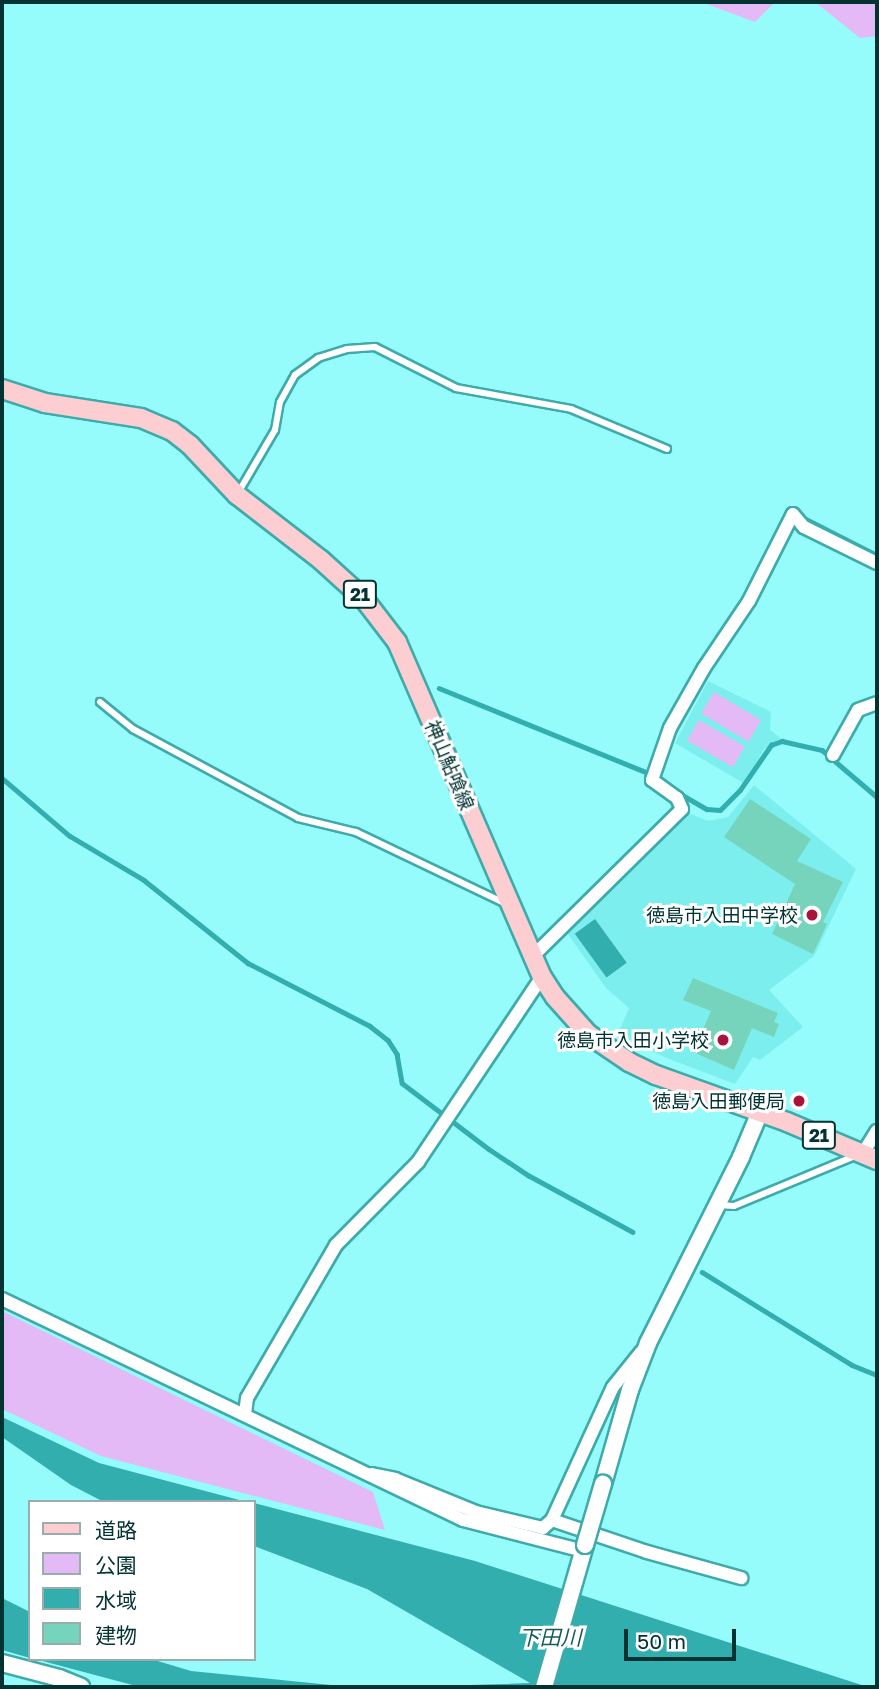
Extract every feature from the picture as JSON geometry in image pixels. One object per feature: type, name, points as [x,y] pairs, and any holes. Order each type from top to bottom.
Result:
[{"type":"main road","name":"神山鮎喰線","points":[[2,389],[45,403],[141,418],[157,423],[190,445],[237,495],[345,580],[365,599],[397,642],[542,977],[570,1016],[618,1056],[656,1075],[760,1112],[870,1156]]},
{"type":"street","points":[[533,956],[682,809],[677,798],[653,776],[670,728],[704,668],[749,601],[793,514],[804,527],[877,563]]},
{"type":"street","points":[[833,755],[858,710],[877,703]]},
{"type":"street","points":[[245,1414],[247,1398],[336,1245],[418,1162],[542,977]]},
{"type":"street","points":[[544,1687],[630,1390],[648,1344],[760,1112]]},
{"type":"street","points":[[870,1156],[877,1131]]},
{"type":"street","points":[[2,1299],[463,1520],[584,1550]]},
{"type":"street","points":[[365,1475],[376,1473],[476,1512],[543,1528],[552,1520],[613,1387],[648,1344]]},
{"type":"street","points":[[552,1520],[647,1552],[741,1578]]},
{"type":"street","points":[[2,1663],[59,1678],[81,1687]]},
{"type":"lane","points":[[237,495],[275,430],[280,402],[295,375],[318,358],[347,349],[374,347],[456,388],[571,409],[667,449]]},
{"type":"lane","points":[[100,702],[133,729],[298,818],[356,832],[511,906]]},
{"type":"lane","points":[[717,1205],[734,1206],[870,1156]]},
{"type":"shaded area","points":[[708,681],[771,712],[770,730],[781,738],[764,749],[745,784],[675,743]]},
{"type":"shaded area","points":[[754,785],[856,869],[814,956],[769,990],[803,1027],[760,1060],[753,1057],[735,1084],[664,1057],[618,1034],[629,1008],[606,988],[565,930],[674,822],[691,814],[708,821],[728,817]]},
{"type":"green space","points":[[701,2],[775,2],[755,22]]},
{"type":"green space","points":[[815,2],[877,2],[877,36],[860,38]]},
{"type":"green space","points":[[714,692],[761,720],[748,742],[701,713]]},
{"type":"green space","points":[[699,720],[745,746],[733,767],[687,741]]},
{"type":"green space","points":[[2,1311],[373,1492],[385,1530],[101,1456],[2,1409]]},
{"type":"water","points":[[595,919],[627,963],[607,977],[575,934]]},
{"type":"water","points":[[2,1417],[99,1463],[239,1500],[100,1500],[71,1485],[2,1437]]},
{"type":"water","name":"下田川","points":[[256,1504],[475,1561],[868,1687],[407,1687],[530,1683],[367,1589],[256,1547]]},
{"type":"water","points":[[2,1598],[28,1611],[28,1657],[2,1650]]},
{"type":"water","points":[[42,1661],[158,1661],[191,1671],[351,1687],[140,1687]]},
{"type":"building","points":[[750,799],[811,839],[797,861],[843,882],[823,922],[827,924],[813,954],[772,934],[795,884],[724,837]]},
{"type":"building","points":[[693,978],[778,1013],[774,1022],[779,1024],[774,1037],[752,1028],[734,1070],[693,1052],[711,1011],[683,1000]]},
{"type":"waterway","points":[[806,519],[877,555]]},
{"type":"waterway","points":[[439,688],[651,774]]},
{"type":"waterway","points":[[679,793],[707,809],[720,810],[740,790],[771,745],[782,741],[822,750],[877,797]]},
{"type":"waterway","points":[[2,778],[70,836],[144,880],[248,963],[370,1026],[388,1040],[397,1054],[402,1083],[489,1149],[528,1175],[633,1232]]},
{"type":"waterway","points":[[702,1272],[852,1365],[877,1375]]},
{"type":"place","name":"徳島市入田中学校","points":[[812,915]]},
{"type":"place","name":"徳島市入田小学校","points":[[723,1040]]},
{"type":"place","name":"徳島入田郵便局","points":[[799,1101]]}]
